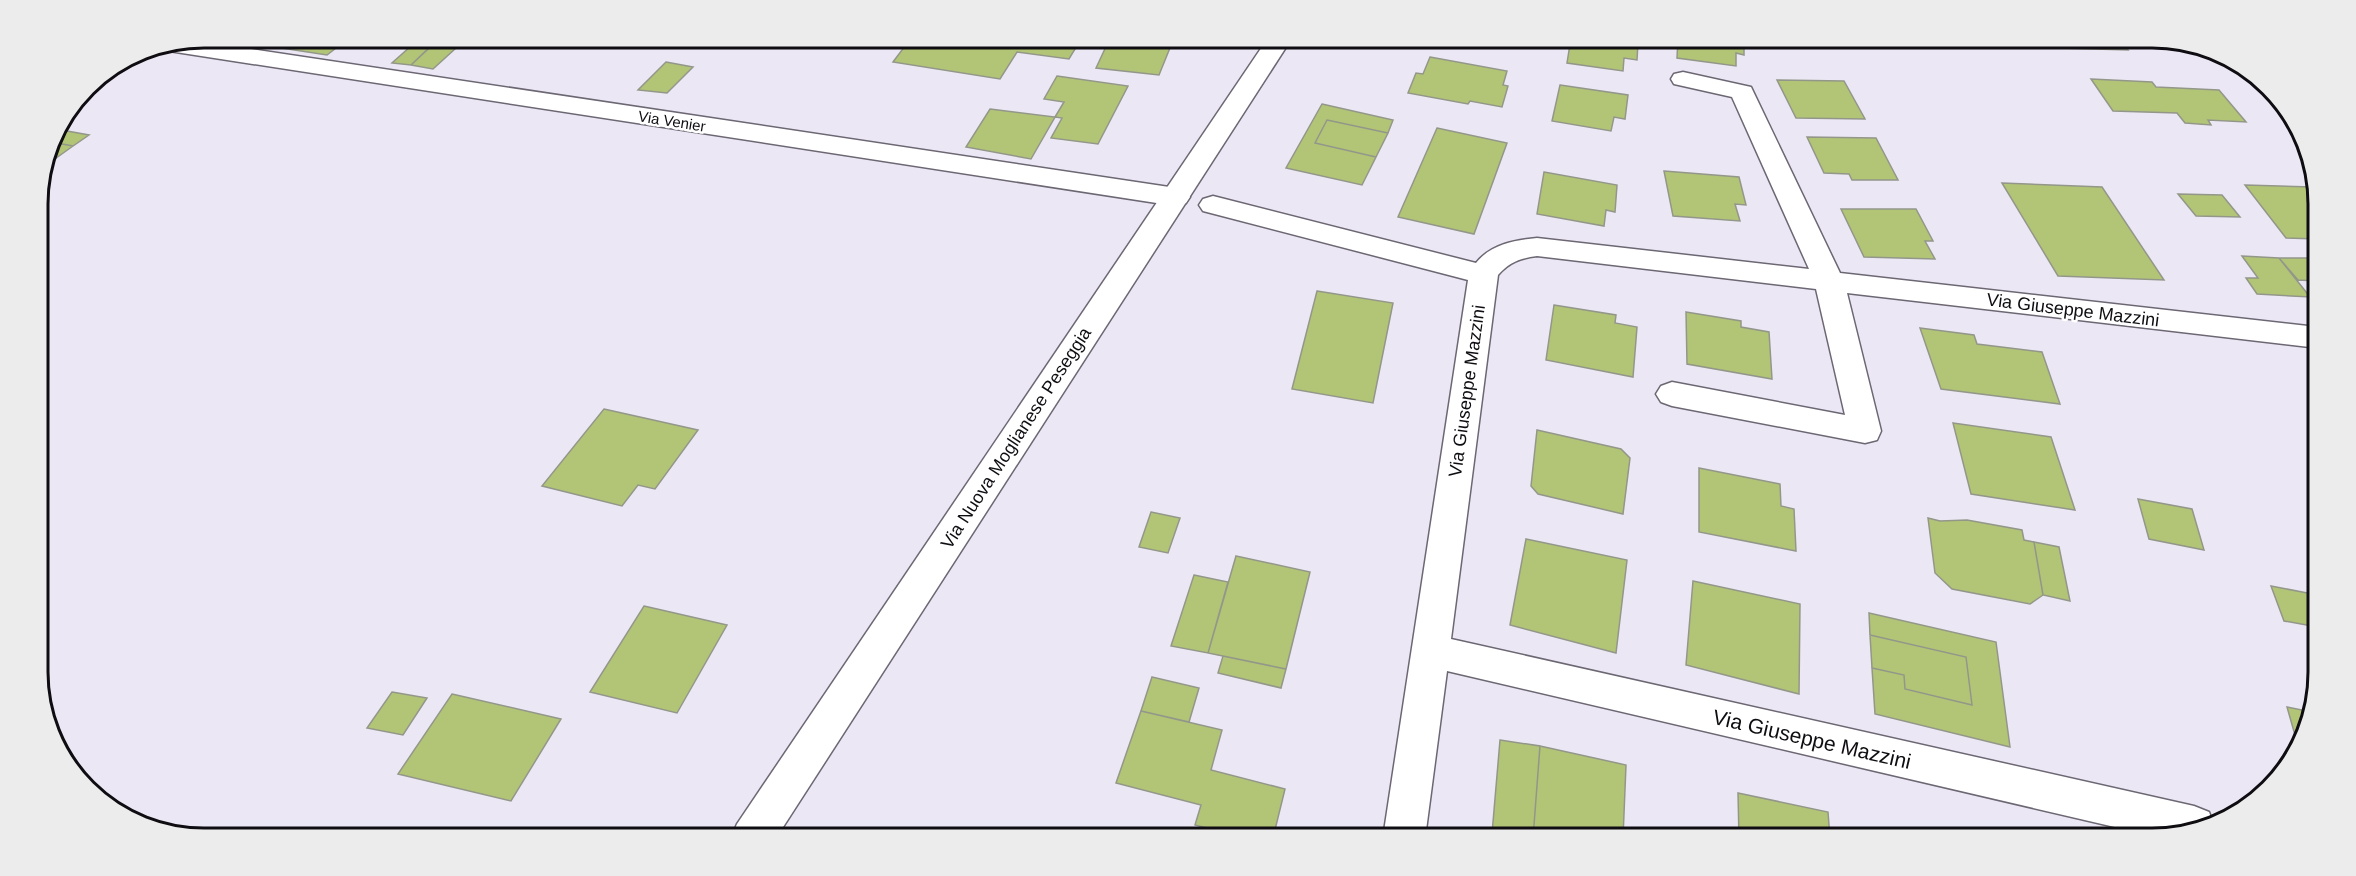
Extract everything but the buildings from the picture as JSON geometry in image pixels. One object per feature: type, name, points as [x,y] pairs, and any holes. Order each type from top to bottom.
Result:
[{"type":"street","name":"Via Venier","points":[[195,48],[1176,197]]},
{"type":"street","name":"Via Nuova Moglianese Peseggia","points":[[759,828],[1273,48]]},
{"type":"street","points":[[1672,394],[1865,431],[1829,281],[1742,92],[1683,79]]},
{"type":"street","points":[[1213,206],[1483,274]]},
{"type":"street","name":"Via Giuseppe Mazzini","points":[[1405,828],[1483,274],[1487,266],[1504,253],[1520,248],[1537,247],[2308,337]]},
{"type":"street","name":"Via Giuseppe Mazzini","points":[[1431,651],[2186,824]]}]
